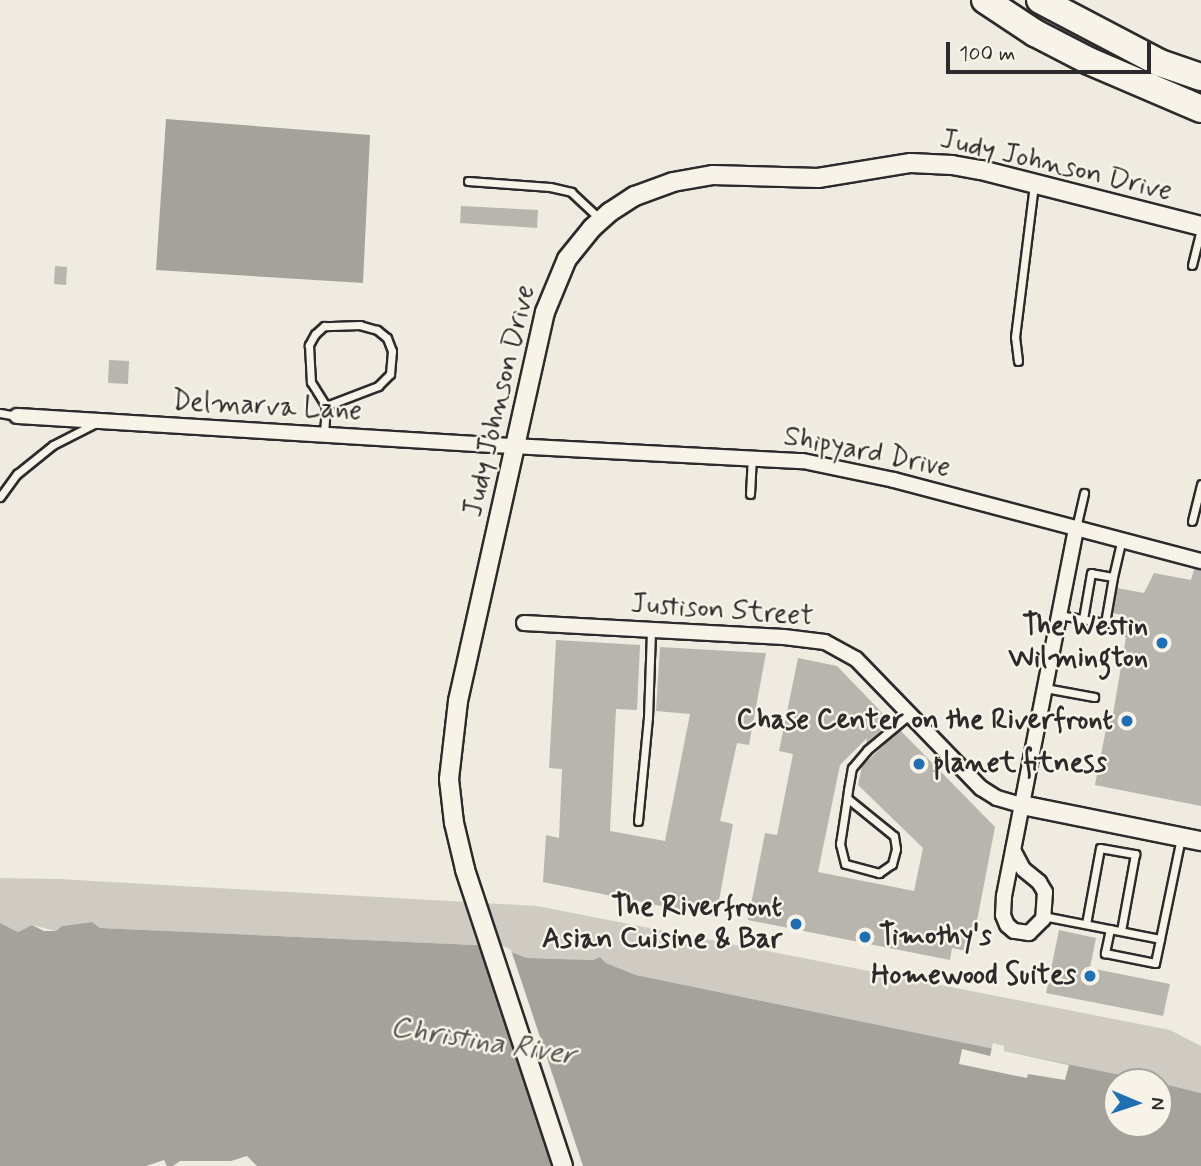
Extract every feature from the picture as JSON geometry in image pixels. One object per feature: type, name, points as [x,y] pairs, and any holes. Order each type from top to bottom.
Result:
[{"type":"highway","points":[[985,0],[1035,33],[1150,90],[1201,109]]},
{"type":"highway","points":[[1040,0],[1160,63],[1201,78]]},
{"type":"street","name":"Judy Johnson Drive","points":[[563,1166],[472,893],[454,823],[450,788],[450,748],[550,294],[567,259],[601,220],[635,196],[659,186],[713,175],[818,178],[898,164],[939,163],[1034,184],[1201,227]]},
{"type":"street","name":"Delmarva Lane","points":[[17,416],[515,446]]},
{"type":"street","name":"Shipyard Drive","points":[[515,446],[752,457],[839,467],[1201,561]]},
{"type":"street","points":[[1013,850],[1023,869],[1044,887],[1044,916],[1039,926],[1030,933],[1014,931],[1004,920],[1004,896],[1013,850],[1045,688],[1076,528]]},
{"type":"street","name":"Justison Street","points":[[524,623],[825,642],[850,653],[981,788],[997,798],[1022,805]]},
{"type":"street","points":[[1022,805],[1201,841]]},
{"type":"lane","points":[[468,181],[550,187],[571,192],[601,220]]},
{"type":"lane","points":[[1018,360],[1014,337],[1034,184]]},
{"type":"lane","points":[[1192,265],[1201,227]]},
{"type":"lane","points":[[324,434],[326,407],[311,382],[309,345],[315,334],[324,326],[360,325],[377,330],[387,338],[392,351],[390,374],[378,386],[326,407]]},
{"type":"lane","points":[[0,413],[17,416]]},
{"type":"lane","points":[[0,497],[17,474],[53,445],[100,421]]},
{"type":"lane","points":[[750,494],[752,457]]},
{"type":"lane","points":[[1192,521],[1201,484]]},
{"type":"lane","points":[[1076,528],[1084,494]]},
{"type":"lane","points":[[1059,615],[1105,623],[1121,541]]},
{"type":"lane","points":[[1083,619],[1091,573],[1113,577]]},
{"type":"lane","points":[[638,821],[648,717],[651,631]]},
{"type":"lane","points":[[1045,688],[1094,697]]},
{"type":"lane","points":[[847,798],[894,836],[896,849],[892,864],[879,873],[845,864],[841,844],[847,798],[852,768],[867,750],[910,714]]},
{"type":"lane","points":[[1110,929],[1105,953],[1155,963],[1181,837]]},
{"type":"lane","points":[[1086,924],[1100,848],[1135,854],[1121,931]]},
{"type":"lane","points":[[1044,916],[1160,939]]},
{"type":"shaded area","points":[[0,878],[537,906],[1170,1030],[1201,1046],[1201,1093],[1173,1087],[1173,1068],[1103,1068],[1103,1073],[636,975],[606,963],[600,957],[593,960],[527,958],[496,946],[100,928],[91,922],[62,926],[56,931],[32,925],[18,932],[0,923]]},
{"type":"water","points":[[166,119],[370,135],[363,283],[156,270]]},
{"type":"water","name":"Christina River","points":[[92,922],[100,928],[496,946],[527,958],[593,960],[600,957],[606,963],[636,975],[1103,1071],[1103,1138],[1173,1138],[1173,1086],[1201,1093],[1201,1166],[257,1166],[247,1156],[231,1161],[180,1161],[173,1166],[167,1166],[164,1160],[146,1166],[0,1166],[0,923],[18,932],[32,925],[44,931],[56,931],[62,926]]},
{"type":"pier","points":[[479,942],[497,943],[511,950],[583,1166],[553,1166]]},
{"type":"pier","points":[[993,1043],[1004,1046],[1004,1051],[1069,1065],[1065,1080],[1028,1074],[1027,1078],[959,1064],[962,1049],[990,1056]]},
{"type":"building","points":[[461,206],[538,210],[537,228],[460,223]]},
{"type":"building","points":[[55,266],[67,267],[66,285],[54,284]]},
{"type":"building","points":[[109,360],[129,361],[128,384],[108,383]]},
{"type":"building","points":[[1194,569],[1201,570],[1201,806],[1095,785],[1109,714],[1113,714],[1126,637],[1123,637],[1127,616],[1113,613],[1117,588],[1144,593],[1154,573],[1191,580]]},
{"type":"building","points":[[556,640],[640,645],[637,710],[616,709],[610,831],[665,841],[690,714],[656,711],[660,647],[766,653],[749,745],[737,743],[720,821],[733,824],[716,917],[543,882],[546,835],[559,838],[562,769],[549,768]]},
{"type":"building","points":[[798,658],[837,666],[891,722],[866,743],[867,738],[840,765],[818,872],[914,891],[923,848],[858,785],[862,766],[900,730],[995,827],[971,952],[952,948],[950,960],[748,920],[765,833],[777,835],[793,754],[779,751]]},
{"type":"building","name":"Homewood Suites","points":[[1059,930],[1096,938],[1090,968],[1170,984],[1163,1016],[1046,993]]},
{"type":"place","name":"The Westin Wilmington","points":[[1162,643]]},
{"type":"place","name":"Chase Center on the Riverfront","points":[[1127,721]]},
{"type":"place","name":"planet fitness","points":[[919,764]]},
{"type":"place","name":"The Riverfront Asian Cuisine & Bar","points":[[796,924]]},
{"type":"place","name":"Timothy's","points":[[865,937]]},
{"type":"place","name":"Homewood Suites","points":[[1090,976]]}]
